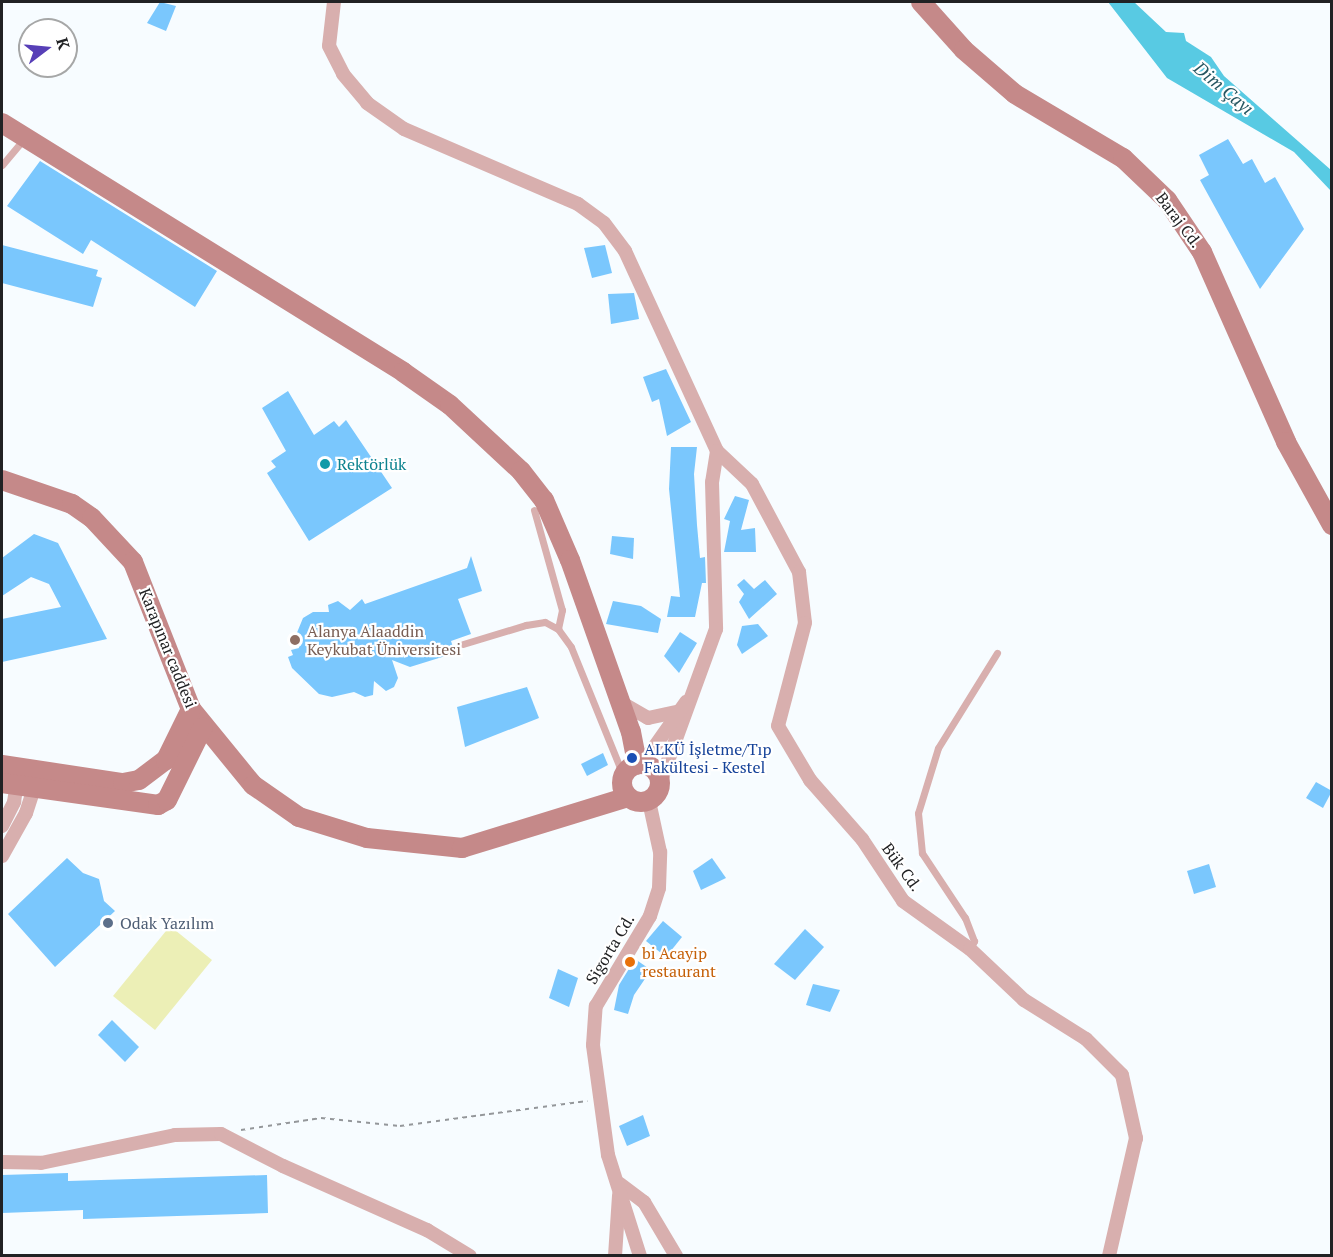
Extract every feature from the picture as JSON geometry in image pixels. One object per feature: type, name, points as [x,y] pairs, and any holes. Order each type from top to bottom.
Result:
[{"type":"street","points":[[2,123],[403,372],[450,405],[521,471],[544,500],[570,560],[621,702],[633,743],[630,775],[638,803],[649,801],[659,792],[661,780],[716,629],[712,482],[717,451],[625,251],[604,223],[578,204],[404,129],[367,102],[343,74],[329,46],[334,2]]},
{"type":"street","name":"Baraj Cd.","points":[[921,2],[964,50],[1015,94],[1123,158],[1167,200],[1202,252],[1286,442],[1332,525]]},
{"type":"street","name":"Bük Cd.","points":[[717,451],[752,484],[799,572],[805,623],[778,726],[810,780],[862,839],[903,901],[970,949],[1024,1000],[1086,1040],[1122,1075],[1136,1138],[1109,1256]]},
{"type":"street","name":"Karapınar caddesi","points":[[2,480],[72,504],[92,518],[133,562],[191,709],[203,727],[253,785],[299,817],[367,838],[462,848],[554,818],[630,775]]},
{"type":"street","points":[[630,775],[680,711],[697,685]]},
{"type":"street","points":[[621,702],[633,712],[648,718],[680,711]]},
{"type":"street","points":[[19,777],[123,783],[139,780],[166,760],[191,709]]},
{"type":"street","points":[[19,777],[158,805],[166,800],[203,727]]},
{"type":"street","points":[[630,775],[654,768],[661,780]]},
{"type":"street","points":[[2,826],[14,802],[19,777]]},
{"type":"street","points":[[2,856],[26,813],[19,777]]},
{"type":"street","name":"Sigorta Cd.","points":[[640,1256],[620,1184],[608,1155],[593,1045],[596,1006],[650,916],[659,888],[660,852],[649,801]]},
{"type":"street","points":[[2,1162],[42,1163],[174,1135],[221,1134],[427,1230],[470,1256]]},
{"type":"street","points":[[615,1256],[620,1184]]},
{"type":"street","points":[[620,1184],[644,1202],[676,1256]]},
{"type":"lane","points":[[2,165],[25,137]]},
{"type":"lane","points":[[534,510],[562,610],[558,629]]},
{"type":"lane","points":[[463,644],[526,625],[545,622],[558,629],[571,647],[630,775]]},
{"type":"lane","points":[[970,949],[974,940],[965,918],[922,853],[918,813],[938,748],[997,653]]},
{"type":"path","points":[[221,1134],[321,1118],[400,1126],[599,1100]]},
{"type":"green space","points":[[170,926],[212,960],[155,1030],[113,996]]},
{"type":"water","name":"Dim Çayı","points":[[1108,2],[1134,2],[1166,32],[1184,33],[1186,41],[1211,57],[1224,76],[1331,170],[1331,191],[1294,152],[1167,78]]},
{"type":"building","points":[[160,2],[176,6],[166,31],[147,23]]},
{"type":"building","points":[[1228,139],[1243,164],[1252,159],[1265,183],[1275,177],[1304,229],[1260,289],[1200,180],[1209,175],[1199,155]]},
{"type":"building","points":[[40,161],[217,271],[195,307],[91,240],[83,254],[7,206]]},
{"type":"building","points":[[2,245],[98,270],[96,276],[102,278],[93,307],[2,283]]},
{"type":"building","points":[[605,245],[612,273],[592,278],[584,248]]},
{"type":"building","points":[[634,293],[639,319],[611,324],[608,294]]},
{"type":"building","points":[[666,369],[691,422],[667,436],[659,399],[652,402],[643,377]]},
{"type":"building","name":"Rektörlük","points":[[288,391],[314,435],[334,421],[339,427],[346,420],[392,488],[309,541],[267,473],[276,467],[271,461],[286,451],[262,408]]},
{"type":"building","points":[[671,447],[697,447],[694,474],[697,525],[700,558],[705,557],[706,583],[702,583],[695,617],[667,617],[671,596],[680,597],[669,489]]},
{"type":"building","points":[[735,496],[749,500],[741,530],[755,528],[756,552],[724,552],[730,521],[724,519]]},
{"type":"building","points":[[34,534],[58,543],[107,639],[2,662],[2,619],[61,607],[49,584],[31,577],[2,596],[2,558]]},
{"type":"building","points":[[612,536],[634,538],[633,559],[610,554]]},
{"type":"building","points":[[471,556],[482,591],[458,599],[471,634],[451,641],[455,653],[410,667],[392,660],[398,678],[394,687],[386,691],[374,681],[373,695],[365,697],[354,692],[332,697],[319,694],[292,668],[288,657],[293,655],[291,650],[299,648],[296,635],[303,618],[313,612],[329,612],[328,605],[338,601],[350,610],[362,599],[365,604],[467,568]]},
{"type":"building","points":[[744,579],[754,589],[765,580],[777,594],[749,619],[739,602],[744,594],[737,585]]},
{"type":"building","points":[[613,601],[641,606],[661,619],[658,633],[606,624]]},
{"type":"building","points":[[758,624],[768,636],[742,654],[737,645],[742,626]]},
{"type":"building","points":[[680,632],[697,643],[679,673],[664,656]]},
{"type":"building","points":[[527,687],[539,718],[465,747],[457,707]]},
{"type":"building","points":[[603,753],[608,765],[587,776],[581,764]]},
{"type":"building","points":[[1316,782],[1332,791],[1323,808],[1306,798]]},
{"type":"building","points":[[67,858],[83,873],[99,879],[104,901],[115,911],[55,967],[8,914]]},
{"type":"building","points":[[712,858],[726,878],[701,890],[693,871]]},
{"type":"building","points":[[1209,864],[1216,887],[1194,894],[1187,871]]},
{"type":"building","points":[[663,921],[682,937],[666,957],[646,941]]},
{"type":"building","points":[[805,929],[824,947],[795,980],[774,964]]},
{"type":"building","points":[[635,959],[651,970],[634,995],[628,1014],[614,1010],[619,985]]},
{"type":"building","points":[[558,969],[578,978],[569,1007],[549,998]]},
{"type":"building","points":[[813,984],[840,990],[830,1012],[806,1005]]},
{"type":"building","points":[[112,1020],[139,1047],[125,1062],[98,1035]]},
{"type":"building","points":[[643,1115],[650,1136],[627,1146],[619,1126]]},
{"type":"building","points":[[68,1173],[68,1181],[267,1175],[268,1213],[83,1219],[83,1210],[2,1213],[2,1175]]},
{"type":"place","name":"Rektörlük","points":[[325,464]]},
{"type":"place","name":"Alanya Alaaddin Keykubat Üniversitesi","points":[[295,640]]},
{"type":"place","name":"ALKÜ İşletme/Tıp Fakültesi - Kestel","points":[[632,758]]},
{"type":"place","name":"Odak Yazılım","points":[[108,923]]},
{"type":"place","name":"bi Acayip restaurant","points":[[630,962]]}]
